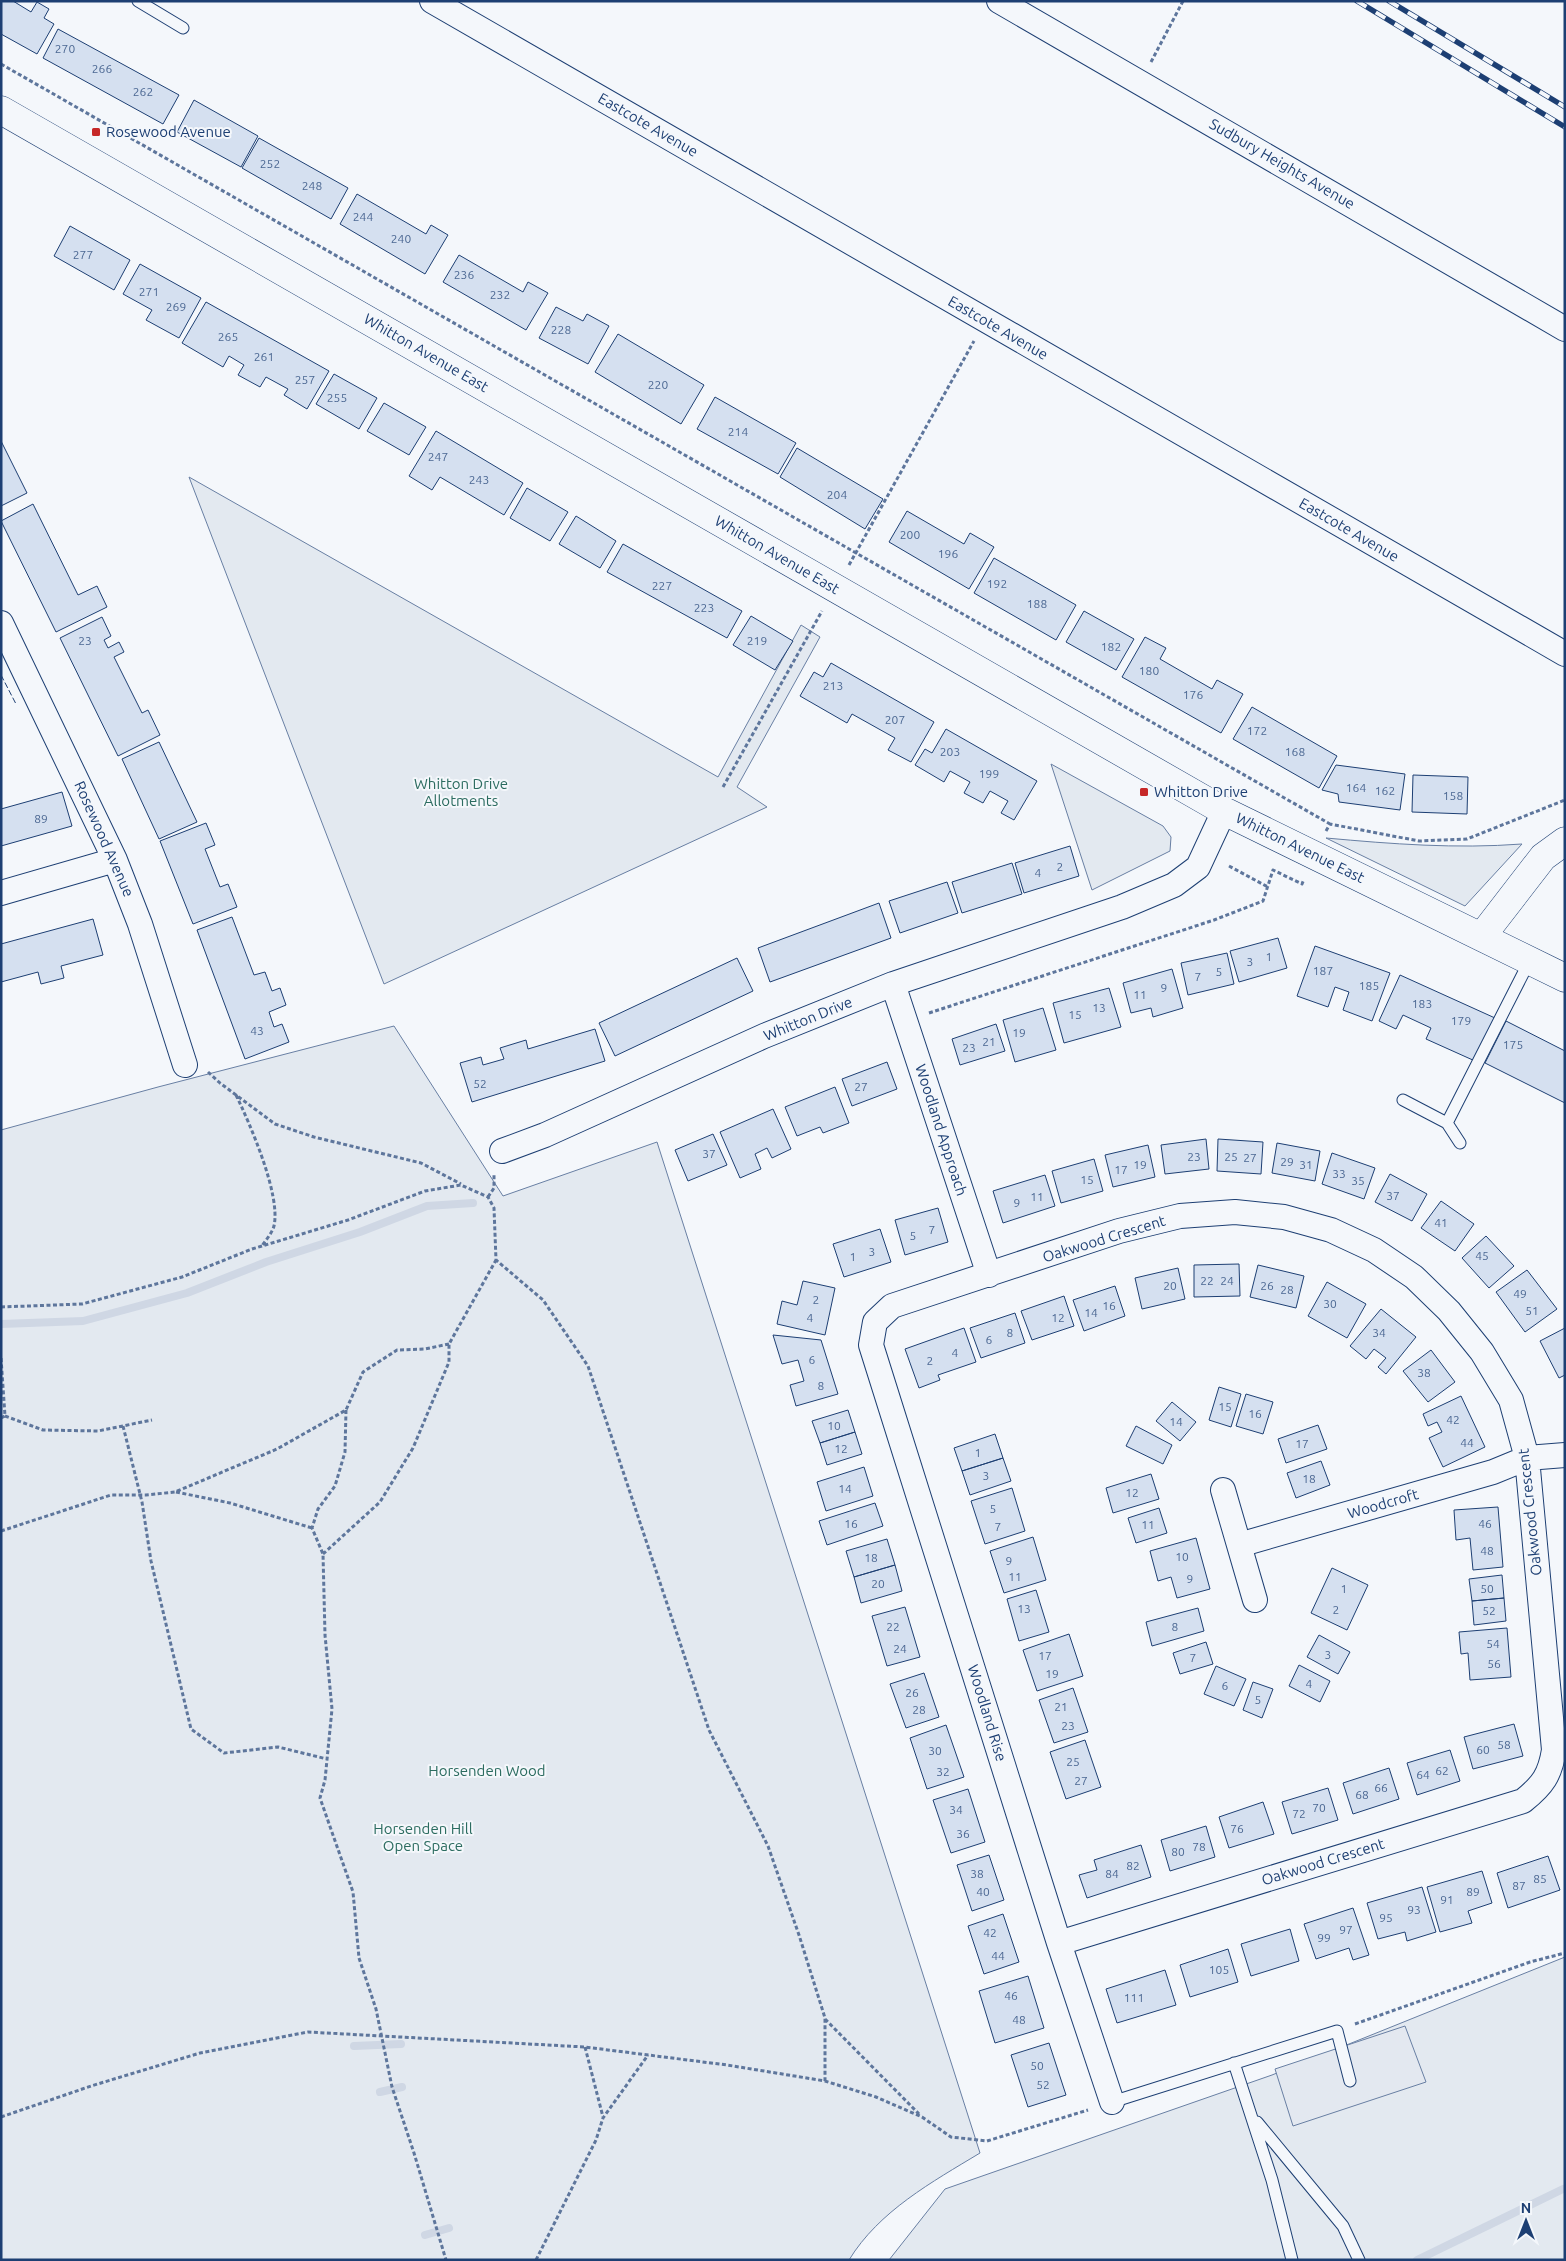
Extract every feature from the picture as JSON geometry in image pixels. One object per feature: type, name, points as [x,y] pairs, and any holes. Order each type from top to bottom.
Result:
[{"type":"main road","name":"Whitton Avenue East","points":[[1,110],[1224,811],[1565,978]]},
{"type":"main road","points":[[1482,936],[1544,856],[1565,841]]},
{"type":"street","name":"Eastcote Avenue","points":[[432,1],[1565,654]]},
{"type":"street","name":"Sudbury Heights Avenue","points":[[999,1],[1565,329]]},
{"type":"street","name":"Rosewood Avenue","points":[[1,623],[116,860],[140,924],[184,1065]]},
{"type":"street","name":"Whitton Drive","points":[[502,1151],[544,1135],[764,1036],[893,984],[1122,907],[1174,885],[1198,867],[1224,811]]},
{"type":"street","points":[[1,893],[116,860]]},
{"type":"street","name":"Woodland Approach","points":[[893,984],[989,1275]]},
{"type":"street","name":"Oakwood Crescent","points":[[875,1322],[892,1306],[1120,1231],[1180,1216],[1235,1212],[1284,1217],[1331,1230],[1374,1250],[1414,1277],[1449,1311],[1482,1352],[1511,1400],[1527,1458],[1554,1750],[1551,1765],[1541,1786],[1523,1801],[1059,1943]]},
{"type":"street","name":"Woodland Rise","points":[[875,1322],[871,1345],[1059,1943],[1112,2102]]},
{"type":"street","name":"Woodcroft","points":[[1239,1545],[1493,1472],[1527,1458],[1565,1455]]},
{"type":"street","points":[[1223,1490],[1255,1600]]},
{"type":"lane","points":[[138,1],[183,28]]},
{"type":"lane","points":[[1447,1123],[1530,960]]},
{"type":"lane","points":[[1404,1100],[1447,1123],[1460,1143]]},
{"type":"lane","points":[[1112,2102],[1336,2031],[1350,2081]]},
{"type":"lane","points":[[1234,2063],[1272,2180],[1292,2260]]},
{"type":"lane","points":[[1252,2117],[1343,2226],[1359,2260]]},
{"type":"path","points":[[1140,82],[1183,1]]},
{"type":"path","points":[[1,64],[1330,824],[1419,841],[1468,839],[1565,800]]},
{"type":"path","points":[[722,787],[986,321]]},
{"type":"path","points":[[1324,836],[1330,824]]},
{"type":"path","points":[[1229,866],[1268,887]]},
{"type":"path","points":[[905,1020],[1214,920],[1264,901],[1273,870],[1302,884],[1305,877]]},
{"type":"path","points":[[184,1065],[198,1062],[235,1095],[275,1124],[314,1137],[421,1163],[488,1197],[494,1208],[496,1260],[449,1344],[449,1362],[413,1448],[380,1502],[323,1554]]},
{"type":"path","points":[[235,1095],[252,1127],[268,1179],[275,1211],[274,1228],[261,1246]]},
{"type":"path","points":[[488,1197],[494,1188],[494,1175]]},
{"type":"path","points":[[1,1307],[82,1304],[182,1277],[261,1246],[348,1220],[425,1191],[461,1184]]},
{"type":"path","points":[[496,1260],[544,1300],[588,1366],[709,1730],[768,1846],[825,2018],[825,2080]]},
{"type":"path","points":[[446,2260],[438,2229],[393,2092],[382,2036],[359,1958],[353,1892],[320,1798],[327,1759],[332,1709],[325,1635],[323,1554],[312,1528],[318,1509],[335,1486],[345,1452],[346,1410],[363,1372],[397,1350],[425,1349],[449,1344]]},
{"type":"path","points":[[1,1358],[3,1417],[43,1430],[98,1431],[152,1420]]},
{"type":"path","points":[[175,1492],[277,1449],[346,1410]]},
{"type":"path","points":[[123,1426],[141,1495],[150,1561],[192,1729],[224,1753],[278,1746],[327,1759]]},
{"type":"path","points":[[1,1531],[111,1494],[141,1495],[175,1492],[230,1503],[312,1528]]},
{"type":"path","points":[[1336,2031],[1530,1962],[1565,1954]]},
{"type":"path","points":[[825,2018],[922,2117],[951,2137],[987,2141],[1112,2102]]},
{"type":"path","points":[[1,2117],[91,2086],[200,2053],[308,2032],[586,2047],[648,2055],[825,2080],[876,2097],[922,2117]]},
{"type":"path","points":[[586,2047],[603,2118]]},
{"type":"path","points":[[536,2260],[596,2140],[603,2118],[648,2055]]},
{"type":"green space","name":"Whitton Drive Allotments","points":[[189,477],[718,777],[801,625],[820,637],[737,787],[767,807],[384,984]]},
{"type":"green space","points":[[1051,764],[1163,826],[1171,837],[1170,851],[1092,890]]},
{"type":"green space","points":[[1326,838],[1448,846],[1522,844],[1465,906]]},
{"type":"green space","name":"Horsenden Wood","points":[[394,1026],[503,1196],[657,1142],[980,2153],[925,2187],[891,2212],[861,2243],[849,2260],[1,2260],[1,1130]]},
{"type":"green space","points":[[1565,1957],[1565,2260],[889,2260],[945,2189],[1272,2075]]},
{"type":"shaded area","points":[[1405,2026],[1426,2082],[1293,2126],[1275,2069]]},
{"type":"building","points":[[1,1],[13,1],[31,12],[37,2],[49,9],[44,18],[54,24],[37,54],[1,34]]},
{"type":"building","points":[[58,29],[179,95],[163,124],[43,58]]},
{"type":"building","points":[[194,100],[258,136],[241,167],[177,132]]},
{"type":"building","points":[[259,138],[348,188],[331,219],[242,168]]},
{"type":"building","points":[[357,194],[426,234],[431,225],[448,235],[425,274],[340,224]]},
{"type":"building","points":[[70,226],[130,260],[114,290],[54,256]]},
{"type":"building","points":[[459,255],[523,292],[528,282],[548,293],[526,330],[443,282]]},
{"type":"building","points":[[140,264],[201,298],[179,338],[146,320],[152,310],[123,294]]},
{"type":"building","points":[[206,302],[329,371],[307,409],[284,395],[288,389],[266,377],[260,387],[238,375],[244,365],[229,356],[223,367],[182,343]]},
{"type":"building","points":[[556,307],[583,321],[587,314],[609,326],[588,364],[539,338]]},
{"type":"building","points":[[618,334],[704,385],[681,424],[595,372]]},
{"type":"building","points":[[334,374],[377,398],[359,429],[316,404]]},
{"type":"building","points":[[715,397],[796,443],[778,474],[697,429]]},
{"type":"building","points":[[384,403],[426,427],[409,455],[367,431]]},
{"type":"building","points":[[436,431],[523,483],[504,515],[440,477],[432,490],[409,476]]},
{"type":"building","points":[[1,441],[27,493],[1,506]]},
{"type":"building","points":[[797,448],[883,499],[865,529],[780,477]]},
{"type":"building","points":[[527,488],[568,512],[550,541],[510,518]]},
{"type":"building","points":[[33,504],[78,595],[97,586],[107,607],[56,632],[1,521]]},
{"type":"building","points":[[907,511],[964,544],[970,533],[994,547],[969,589],[889,542]]},
{"type":"building","points":[[576,516],[616,541],[600,568],[559,544]]},
{"type":"building","points":[[623,544],[742,611],[727,638],[607,572]]},
{"type":"building","points":[[994,558],[1076,605],[1056,640],[974,593]]},
{"type":"building","points":[[1084,611],[1134,639],[1116,670],[1066,642]]},
{"type":"building","points":[[751,616],[793,641],[775,670],[733,645]]},
{"type":"building","points":[[102,617],[111,636],[104,640],[108,648],[119,642],[124,652],[114,657],[142,713],[148,710],[160,735],[118,756],[60,638]]},
{"type":"building","points":[[1145,637],[1166,648],[1160,659],[1212,689],[1217,680],[1243,694],[1221,733],[1122,677]]},
{"type":"building","points":[[831,663],[934,722],[911,762],[888,750],[895,738],[852,714],[847,723],[800,696],[814,672],[823,677]]},
{"type":"building","points":[[1252,707],[1337,756],[1319,788],[1233,739]]},
{"type":"building","points":[[946,729],[1037,781],[1014,820],[1001,813],[1008,801],[990,791],[983,803],[964,793],[970,782],[950,771],[944,782],[915,765],[925,749],[932,753]]},
{"type":"building","points":[[159,742],[197,822],[159,839],[122,759]]},
{"type":"building","points":[[1336,765],[1405,774],[1400,810],[1339,802],[1338,794],[1322,790]]},
{"type":"building","points":[[1413,775],[1468,777],[1467,814],[1412,812]]},
{"type":"building","points":[[62,792],[72,826],[1,846],[1,809]]},
{"type":"building","points":[[206,823],[215,845],[205,849],[220,887],[228,884],[237,907],[193,924],[160,841]]},
{"type":"building","points":[[1070,846],[1079,876],[1024,893],[1015,863]]},
{"type":"building","points":[[1012,863],[1022,894],[962,913],[952,882]]},
{"type":"building","points":[[947,882],[958,913],[900,933],[889,901]]},
{"type":"building","points":[[879,903],[891,938],[770,982],[758,948]]},
{"type":"building","points":[[232,917],[254,975],[265,972],[272,991],[280,988],[286,1005],[269,1012],[274,1027],[282,1024],[289,1042],[245,1059],[197,930]]},
{"type":"building","points":[[93,919],[103,955],[61,966],[64,978],[41,984],[38,972],[1,982],[1,944]]},
{"type":"building","points":[[1278,938],[1287,968],[1239,982],[1230,951]]},
{"type":"building","points":[[1315,946],[1390,973],[1372,1021],[1343,1010],[1349,992],[1335,987],[1328,1007],[1297,996]]},
{"type":"building","points":[[1227,953],[1234,984],[1188,995],[1181,963]]},
{"type":"building","points":[[737,958],[753,991],[615,1056],[599,1023]]},
{"type":"building","points":[[1172,969],[1183,1008],[1153,1017],[1151,1008],[1131,1013],[1123,983]]},
{"type":"building","points":[[1400,975],[1495,1018],[1475,1061],[1426,1039],[1431,1028],[1403,1015],[1396,1029],[1379,1021]]},
{"type":"building","points":[[1109,988],[1121,1027],[1064,1043],[1053,1003]]},
{"type":"building","points":[[1043,1008],[1056,1050],[1015,1062],[1003,1020]]},
{"type":"building","points":[[1506,1021],[1565,1051],[1565,1103],[1485,1063]]},
{"type":"building","points":[[996,1024],[1005,1051],[960,1065],[952,1039]]},
{"type":"building","points":[[595,1029],[605,1061],[472,1102],[460,1063],[481,1057],[483,1065],[504,1059],[500,1048],[526,1040],[528,1049]]},
{"type":"building","points":[[887,1062],[897,1089],[852,1106],[842,1079]]},
{"type":"building","points":[[835,1087],[849,1123],[823,1133],[820,1127],[797,1136],[785,1107]]},
{"type":"building","points":[[773,1109],[791,1149],[772,1158],[767,1148],[755,1154],[761,1169],[740,1178],[720,1132]]},
{"type":"building","points":[[713,1134],[727,1165],[688,1181],[675,1150]]},
{"type":"building","points":[[1206,1139],[1209,1169],[1165,1174],[1161,1145]]},
{"type":"building","points":[[1218,1139],[1263,1142],[1261,1174],[1217,1171]]},
{"type":"building","points":[[1277,1143],[1320,1151],[1315,1181],[1272,1173]]},
{"type":"building","points":[[1148,1145],[1155,1177],[1113,1187],[1105,1155]]},
{"type":"building","points":[[1332,1153],[1375,1168],[1364,1199],[1322,1184]]},
{"type":"building","points":[[1094,1159],[1103,1191],[1061,1203],[1052,1171]]},
{"type":"building","points":[[1390,1174],[1427,1194],[1412,1221],[1375,1202]]},
{"type":"building","points":[[1045,1175],[1055,1206],[1003,1223],[993,1191]]},
{"type":"building","points":[[1441,1201],[1474,1224],[1455,1251],[1421,1228]]},
{"type":"building","points":[[938,1208],[948,1242],[905,1255],[895,1220]]},
{"type":"building","points":[[880,1229],[891,1262],[844,1277],[833,1244]]},
{"type":"building","points":[[1486,1236],[1514,1266],[1489,1288],[1462,1258]]},
{"type":"building","points":[[1239,1264],[1240,1296],[1194,1297],[1194,1265]]},
{"type":"building","points":[[1258,1265],[1304,1276],[1296,1308],[1250,1297]]},
{"type":"building","points":[[1178,1268],[1185,1299],[1142,1309],[1135,1278]]},
{"type":"building","points":[[1527,1270],[1557,1309],[1525,1332],[1496,1292]]},
{"type":"building","points":[[803,1281],[835,1288],[825,1335],[777,1324],[782,1301],[797,1305]]},
{"type":"building","points":[[1327,1282],[1366,1304],[1347,1338],[1308,1316]]},
{"type":"building","points":[[1115,1286],[1125,1316],[1084,1331],[1073,1300]]},
{"type":"building","points":[[1064,1296],[1074,1326],[1032,1340],[1021,1311]]},
{"type":"building","points":[[1381,1309],[1416,1337],[1386,1374],[1378,1367],[1386,1358],[1374,1349],[1366,1359],[1350,1346]]},
{"type":"building","points":[[1015,1313],[1025,1343],[981,1358],[970,1328]]},
{"type":"building","points":[[964,1328],[976,1362],[938,1375],[940,1380],[919,1388],[905,1349]]},
{"type":"building","points":[[1565,1328],[1565,1375],[1559,1378],[1540,1341]]},
{"type":"building","points":[[773,1335],[821,1340],[838,1394],[796,1406],[790,1385],[804,1381],[798,1360],[782,1364]]},
{"type":"building","points":[[1431,1350],[1455,1382],[1428,1402],[1403,1371]]},
{"type":"building","points":[[1219,1387],[1241,1394],[1231,1427],[1209,1420]]},
{"type":"building","points":[[1246,1394],[1273,1402],[1263,1434],[1236,1426]]},
{"type":"building","points":[[1461,1396],[1485,1447],[1443,1467],[1429,1438],[1442,1432],[1437,1422],[1428,1426],[1423,1414]]},
{"type":"building","points":[[1172,1402],[1196,1422],[1180,1441],[1156,1421]]},
{"type":"building","points":[[848,1410],[855,1432],[820,1443],[812,1421]]},
{"type":"building","points":[[1318,1425],[1327,1449],[1286,1463],[1278,1439]]},
{"type":"building","points":[[1136,1426],[1172,1445],[1163,1464],[1126,1446]]},
{"type":"building","points":[[855,1432],[862,1454],[827,1465],[820,1443]]},
{"type":"building","points":[[995,1434],[1003,1458],[962,1471],[954,1448]]},
{"type":"building","points":[[1003,1458],[1011,1481],[970,1495],[962,1471]]},
{"type":"building","points":[[1321,1461],[1330,1485],[1296,1498],[1287,1473]]},
{"type":"building","points":[[864,1467],[873,1496],[826,1511],[817,1482]]},
{"type":"building","points":[[1151,1474],[1159,1499],[1113,1513],[1106,1488]]},
{"type":"building","points":[[1012,1488],[1025,1531],[985,1544],[971,1501]]},
{"type":"building","points":[[875,1503],[883,1526],[827,1545],[819,1521]]},
{"type":"building","points":[[1498,1507],[1503,1567],[1473,1570],[1470,1538],[1456,1540],[1454,1510]]},
{"type":"building","points":[[1159,1508],[1167,1533],[1136,1543],[1128,1518]]},
{"type":"building","points":[[1033,1537],[1046,1580],[1004,1593],[990,1551]]},
{"type":"building","points":[[1196,1538],[1210,1589],[1177,1598],[1171,1577],[1158,1581],[1150,1551]]},
{"type":"building","points":[[887,1539],[895,1565],[854,1577],[846,1551]]},
{"type":"building","points":[[895,1565],[902,1591],[861,1603],[854,1577]]},
{"type":"building","points":[[1332,1568],[1368,1585],[1347,1630],[1311,1613]]},
{"type":"building","points":[[1502,1575],[1504,1598],[1472,1601],[1469,1579]]},
{"type":"building","points":[[1036,1590],[1049,1632],[1019,1641],[1007,1599]]},
{"type":"building","points":[[1504,1598],[1506,1621],[1474,1625],[1472,1601]]},
{"type":"building","points":[[905,1607],[920,1657],[887,1666],[872,1616]]},
{"type":"building","points":[[1198,1608],[1204,1631],[1152,1646],[1146,1622]]},
{"type":"building","points":[[1507,1628],[1511,1677],[1470,1680],[1468,1653],[1461,1654],[1459,1632]]},
{"type":"building","points":[[1069,1634],[1083,1676],[1037,1691],[1023,1650]]},
{"type":"building","points":[[1319,1635],[1350,1652],[1338,1674],[1307,1657]]},
{"type":"building","points":[[1206,1642],[1213,1664],[1180,1674],[1173,1653]]},
{"type":"building","points":[[1299,1665],[1330,1681],[1320,1702],[1289,1686]]},
{"type":"building","points":[[1216,1666],[1246,1679],[1234,1706],[1204,1694]]},
{"type":"building","points":[[924,1673],[939,1717],[906,1728],[890,1684]]},
{"type":"building","points":[[1253,1682],[1273,1689],[1262,1718],[1243,1710]]},
{"type":"building","points":[[1073,1688],[1088,1732],[1054,1743],[1039,1700]]},
{"type":"building","points":[[1514,1724],[1523,1756],[1473,1769],[1464,1737]]},
{"type":"building","points":[[946,1725],[964,1777],[927,1789],[910,1738]]},
{"type":"building","points":[[1085,1740],[1101,1787],[1066,1799],[1050,1752]]},
{"type":"building","points":[[1450,1750],[1460,1781],[1417,1795],[1407,1763]]},
{"type":"building","points":[[1389,1768],[1399,1799],[1353,1814],[1343,1783]]},
{"type":"building","points":[[1328,1788],[1338,1820],[1292,1834],[1282,1802]]},
{"type":"building","points":[[968,1789],[985,1842],[951,1853],[933,1800]]},
{"type":"building","points":[[1263,1802],[1274,1834],[1229,1848],[1219,1817]]},
{"type":"building","points":[[1206,1826],[1215,1857],[1170,1871],[1161,1840]]},
{"type":"building","points":[[1141,1845],[1151,1877],[1087,1898],[1079,1875],[1097,1870],[1094,1860]]},
{"type":"building","points":[[989,1855],[1004,1900],[972,1911],[957,1865]]},
{"type":"building","points":[[1548,1856],[1560,1890],[1508,1908],[1497,1873]]},
{"type":"building","points":[[1482,1871],[1492,1903],[1468,1911],[1472,1923],[1440,1932],[1427,1887]]},
{"type":"building","points":[[1422,1887],[1436,1932],[1407,1941],[1405,1932],[1378,1939],[1367,1903]]},
{"type":"building","points":[[1353,1908],[1369,1955],[1353,1960],[1349,1948],[1316,1959],[1304,1924]]},
{"type":"building","points":[[1003,1914],[1019,1962],[984,1974],[968,1926]]},
{"type":"building","points":[[1290,1929],[1299,1961],[1251,1976],[1241,1944]]},
{"type":"building","points":[[1228,1949],[1238,1982],[1190,1997],[1180,1965]]},
{"type":"building","points":[[1165,1970],[1176,2005],[1117,2023],[1106,1989]]},
{"type":"building","points":[[1028,1976],[1044,2028],[995,2043],[979,1991]]},
{"type":"building","points":[[1049,2043],[1066,2095],[1028,2107],[1011,2055]]},
{"type":"waterway","points":[[1,1324],[83,1321],[187,1293],[266,1262],[360,1232],[427,1206],[473,1203]]},
{"type":"waterway","points":[[354,2046],[401,2044]]},
{"type":"waterway","points":[[380,2092],[402,2087]]},
{"type":"waterway","points":[[1417,2260],[1563,2189]]},
{"type":"waterway","points":[[425,2235],[449,2228]]},
{"type":"railway","points":[[1357,1],[1565,127]]},
{"type":"railway","points":[[1389,1],[1565,107]]},
{"type":"fence","points":[[1,675],[16,704]]},
{"type":"place","name":"Rosewood Avenue","points":[[96,132]]},
{"type":"place","name":"Whitton Drive","points":[[1144,792]]},
{"type":"park label","name":"Horsenden Hill Open Space","points":[[423,1838]]}]
